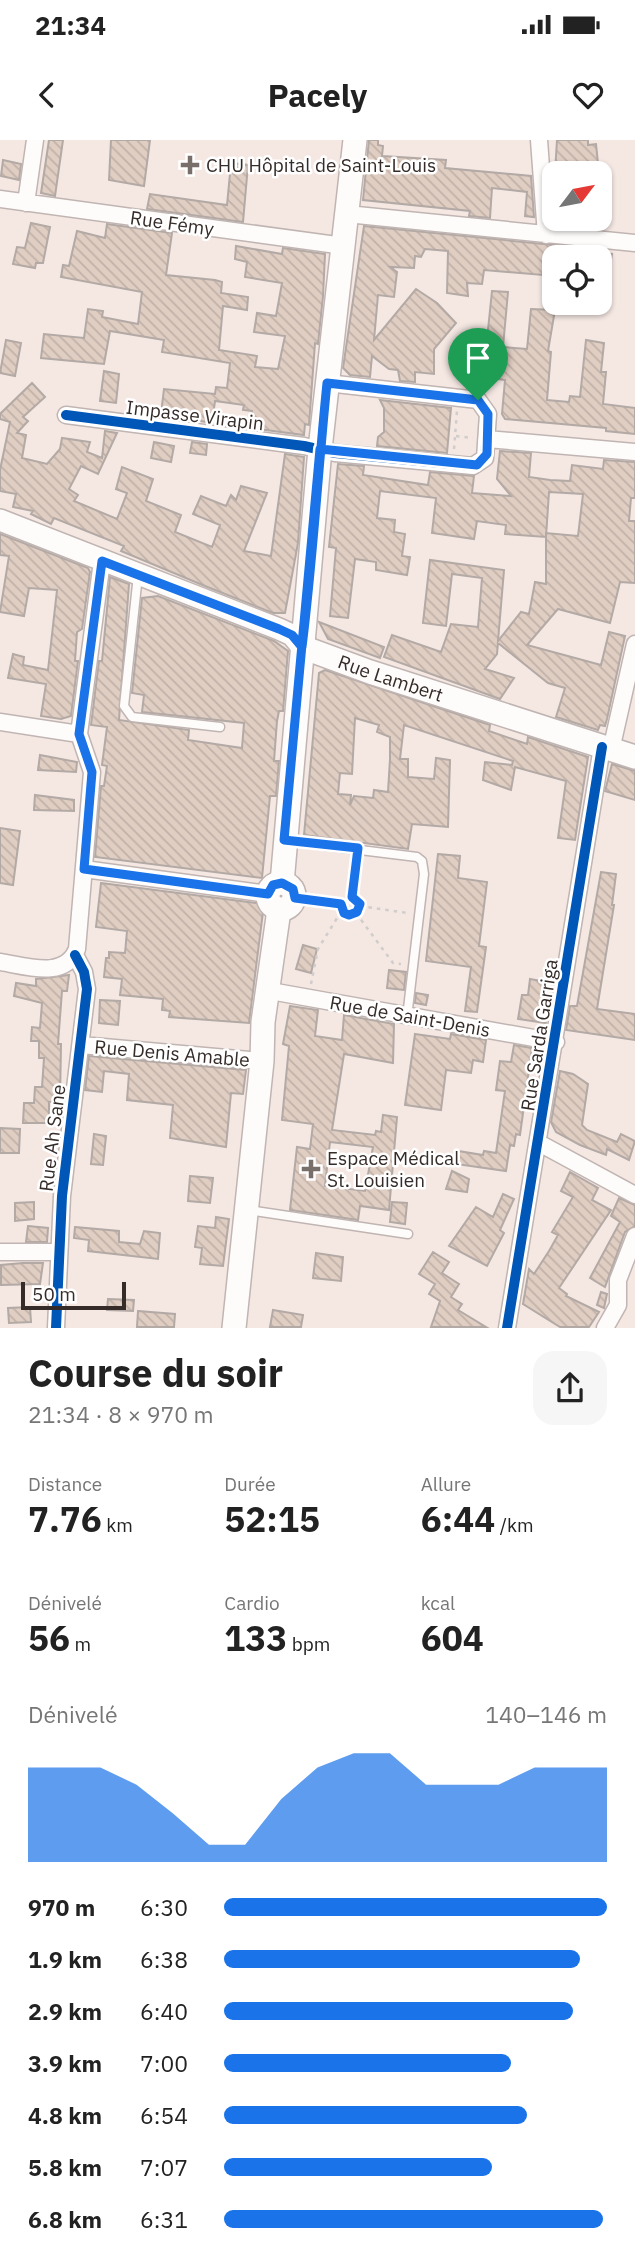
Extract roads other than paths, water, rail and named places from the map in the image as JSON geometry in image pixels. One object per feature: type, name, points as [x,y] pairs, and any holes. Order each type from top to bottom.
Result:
[{"type":"main road","points":[[234,1328],[262,1061],[277,990],[284,840],[294,730],[320,449],[355,140]]},
{"type":"main road","name":"Rue Lambert","points":[[302,647],[370,672],[635,757]]},
{"type":"street","points":[[26,203],[35,140]]},
{"type":"street","points":[[539,140],[546,234]]},
{"type":"street","name":"Rue Fémy","points":[[0,199],[344,246]]},
{"type":"street","points":[[347,214],[635,243]]},
{"type":"street","points":[[327,383],[478,400],[486,407],[487,439],[635,452]]},
{"type":"street","name":"Impasse Virapin","points":[[66,415],[320,449],[473,466],[480,463],[487,454],[487,439]]},
{"type":"street","name":"Rue Lambert","points":[[0,520],[286,632],[302,647]]},
{"type":"street","points":[[0,962],[53,969],[62,967],[75,955],[92,772],[79,734],[102,561]]},
{"type":"street","name":"Rue Sarda Garriga","points":[[507,1328],[607,748],[635,644]]},
{"type":"street","points":[[0,722],[79,734]]},
{"type":"street","points":[[84,869],[280,903]]},
{"type":"street","name":"Rue Ah Sane","points":[[56,1328],[58,1252],[86,980],[75,955]]},
{"type":"street","name":"Rue de Saint-Denis","points":[[277,990],[407,1017],[556,1042]]},
{"type":"street","name":"Rue Denis Amable","points":[[81,1045],[262,1061]]},
{"type":"street","points":[[538,1143],[635,1195]]},
{"type":"street","points":[[608,1327],[618,1305],[618,1280],[635,1236]]},
{"type":"street","points":[[0,1252],[58,1252]]},
{"type":"lane","points":[[138,575],[124,706],[132,717],[220,727]]},
{"type":"lane","points":[[284,840],[358,848],[417,857],[422,861],[424,874],[407,1017]]},
{"type":"lane","points":[[247,1210],[408,1234]]},
{"type":"place","name":"CHU Hôpital de Saint-Louis","points":[[190,165]]},
{"type":"place","name":"Espace Médical St. Louisien","points":[[311,1169]]}]
